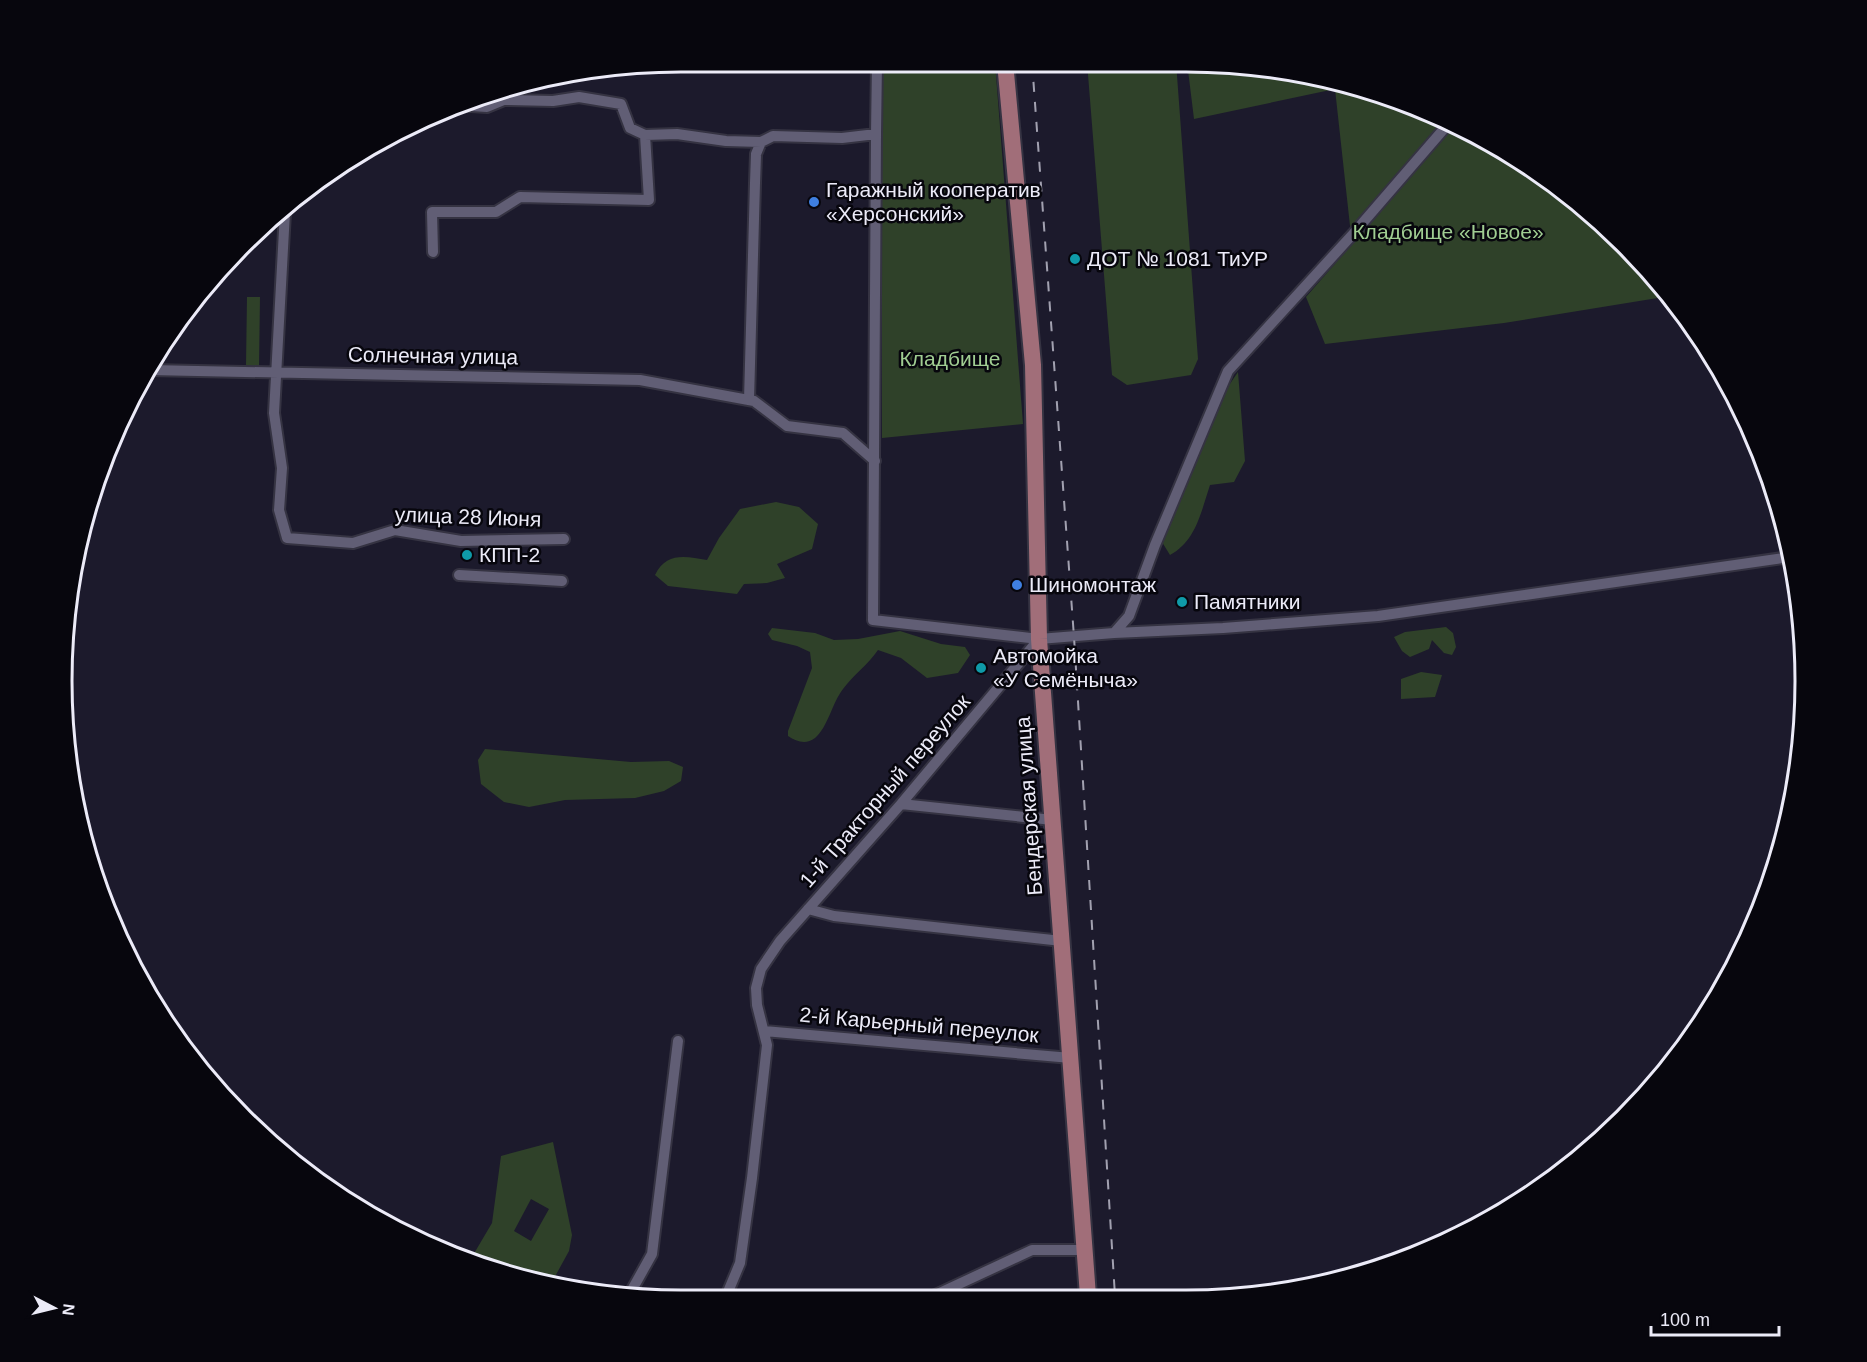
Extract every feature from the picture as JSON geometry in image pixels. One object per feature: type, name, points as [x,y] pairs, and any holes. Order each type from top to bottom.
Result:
[{"type":"main road","name":"Бендерская улица","points":[[1006,72],[1033,365],[1039,639],[1088,1290]]},
{"type":"street","points":[[877,72],[873,620],[1039,639],[1223,628],[1378,615],[1782,558]]},
{"type":"street","points":[[479,106],[487,107],[504,100],[553,101],[579,97],[621,104],[630,128],[645,135],[677,134],[726,141],[760,142],[773,136],[842,138],[876,134]]},
{"type":"street","points":[[1114,633],[1129,616],[1155,545],[1228,371],[1353,234],[1443,130]]},
{"type":"street","points":[[433,252],[432,212],[496,212],[520,197],[649,200],[645,135]]},
{"type":"street","points":[[760,142],[756,154],[749,400],[787,426],[843,433],[875,461]]},
{"type":"street","points":[[277,372],[285,218]]},
{"type":"street","name":"Солнечная улица","points":[[158,369],[640,380],[749,400]]},
{"type":"street","name":"улица 28 Июня","points":[[277,372],[274,413],[282,468],[279,510],[287,538],[302,541],[353,543],[395,530],[461,541],[564,539]]},
{"type":"street","points":[[459,575],[562,581]]},
{"type":"street","name":"1-й Тракторный переулок","points":[[764,1031],[757,1005],[756,988],[760,969],[780,941],[901,804],[1039,639]]},
{"type":"street","points":[[901,804],[1053,820]]},
{"type":"street","points":[[808,909],[834,916],[1062,941]]},
{"type":"street","points":[[728,1290],[742,1252],[766,1056],[764,1031]]},
{"type":"street","name":"2-й Карьерный переулок","points":[[764,1031],[1071,1058]]},
{"type":"street","points":[[633,1288],[652,1254],[678,1041]]},
{"type":"street","points":[[946,1290],[1032,1250],[1085,1250]]},
{"type":"green space","name":"Кладбище","points":[[882,72],[996,72],[1023,424],[882,438]]},
{"type":"green space","points":[[1088,72],[1177,72],[1198,359],[1191,375],[1127,385],[1112,375]]},
{"type":"green space","name":"Кладбище «Новое»","points":[[1188,72],[1265,77],[1331,90],[1194,119]]},
{"type":"green space","name":"Кладбище «Новое»","points":[[1335,91],[1382,104],[1419,118],[1491,154],[1524,175],[1588,223],[1617,250],[1659,298],[1504,323],[1325,344],[1306,297],[1352,244]]},
{"type":"green space","points":[[247,297],[260,297],[259,367],[246,365]]},
{"type":"green space","points":[[1238,372],[1245,461],[1234,482],[1210,485],[1192,534],[1179,549],[1170,555],[1162,542],[1223,394]]},
{"type":"green space","points":[[776,502],[799,507],[818,524],[812,549],[777,564],[785,578],[767,583],[744,584],[737,594],[668,586],[655,575],[659,568],[670,559],[691,557],[707,560],[719,538],[740,509]]},
{"type":"green space","points":[[1446,627],[1453,633],[1456,647],[1452,655],[1444,653],[1432,640],[1429,649],[1410,657],[1402,651],[1394,637],[1405,632]]},
{"type":"green space","points":[[772,628],[815,633],[834,640],[858,639],[900,631],[941,644],[965,647],[970,655],[958,673],[927,678],[901,658],[878,650],[843,689],[827,721],[815,738],[802,742],[788,736],[788,731],[812,668],[810,652],[797,646],[772,640],[768,634]]},
{"type":"green space","points":[[1421,672],[1442,675],[1435,697],[1401,699],[1401,679]]},
{"type":"green space","points":[[485,749],[631,762],[669,761],[683,767],[681,781],[664,791],[635,798],[565,800],[529,807],[504,802],[481,784],[478,760]]},
{"type":"green space","points":[[553,1142],[572,1235],[569,1251],[555,1276],[474,1254],[492,1223],[501,1156]],"holes":[[[531,1199],[549,1209],[531,1241],[514,1231]]]},
{"type":"railway","points":[[1033,72],[1074,637],[1115,1290]]},
{"type":"place","name":"Гаражный кооператив «Херсонский»","points":[[814,202]]},
{"type":"place","name":"ДОТ № 1081 ТиУР","points":[[1075,259]]},
{"type":"place","name":"КПП-2","points":[[467,555]]},
{"type":"place","name":"Шиномонтаж","points":[[1017,585]]},
{"type":"place","name":"Памятники","points":[[1182,602]]},
{"type":"place","name":"Автомойка «У Семёныча»","points":[[981,668]]}]
